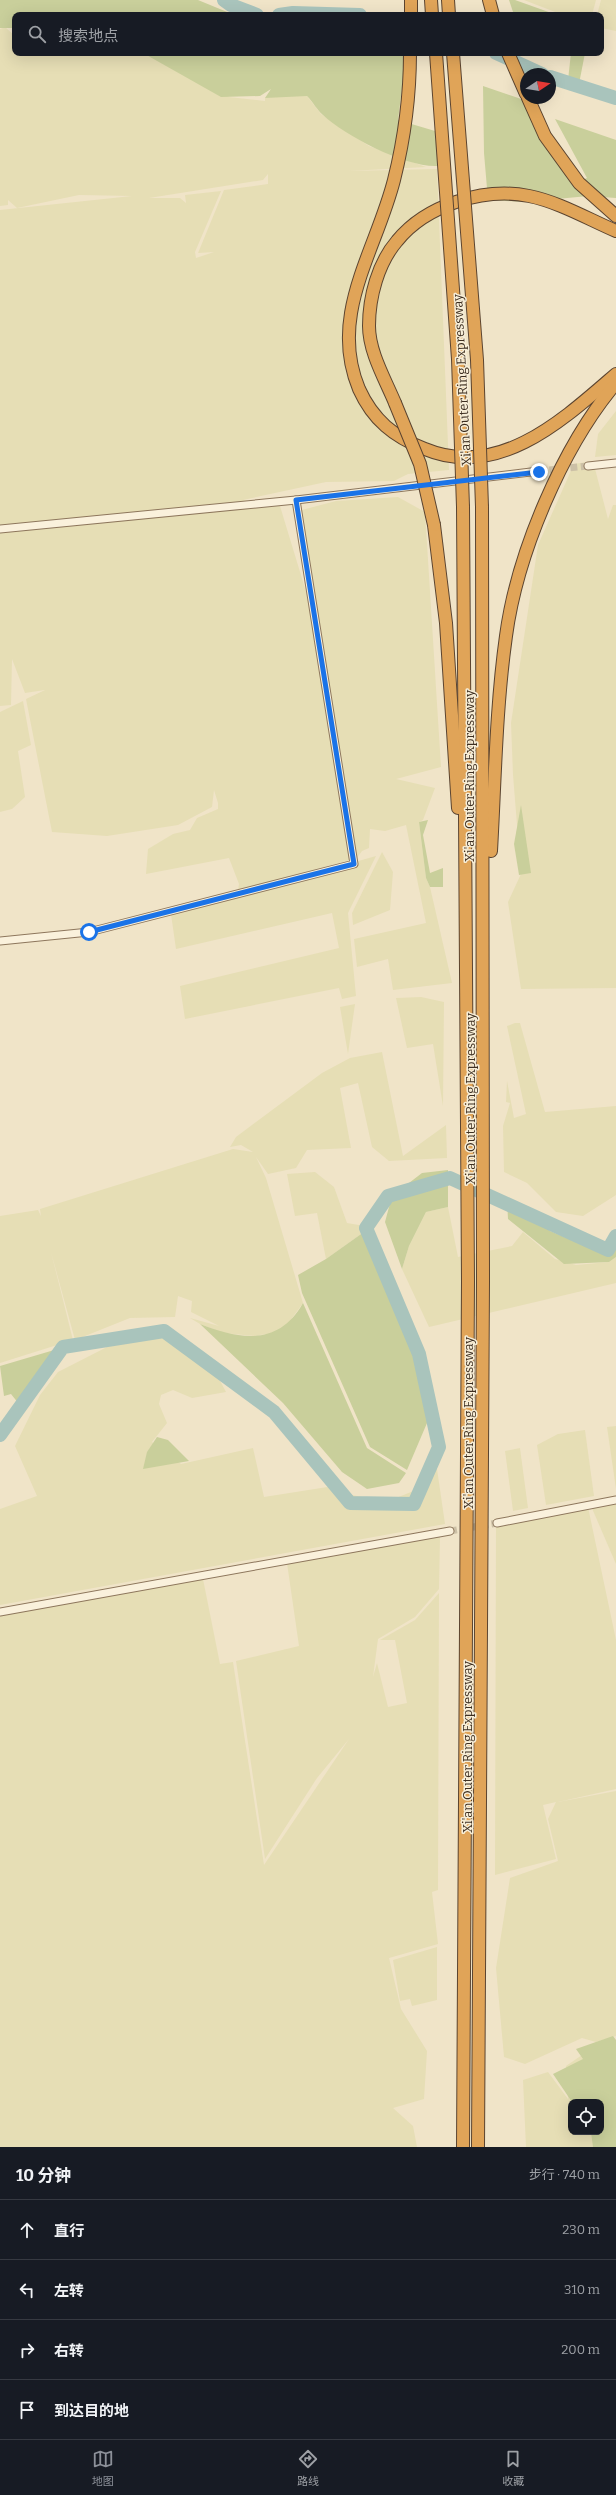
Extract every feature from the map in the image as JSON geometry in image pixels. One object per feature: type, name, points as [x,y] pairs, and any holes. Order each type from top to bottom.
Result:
[{"type":"highway","points":[[411,0],[411,12]]},
{"type":"highway","points":[[431,0],[432,12]]},
{"type":"highway","points":[[448,0],[449,12]]},
{"type":"highway","points":[[489,0],[492,12]]},
{"type":"highway","points":[[410,56],[404,123],[394,181],[351,306],[348,344],[352,371],[364,399],[379,422],[403,440],[435,454],[473,457],[500,452],[532,440],[556,425],[616,374]]},
{"type":"highway","name":"Xi'an Outer Ring Expressway","points":[[436,56],[458,359],[463,507],[468,1122],[463,2147]]},
{"type":"highway","name":"Xi'an Outer Ring Expressway","points":[[454,56],[477,360],[482,507],[484,1123],[478,2147]]},
{"type":"highway","points":[[509,56],[520,80]]},
{"type":"highway","points":[[531,104],[544,136],[579,183],[616,216]]},
{"type":"highway","points":[[467,979],[446,623],[434,525],[420,464],[376,359],[369,327],[373,297],[382,265],[397,240],[419,221],[440,209],[471,197],[497,194],[529,196],[563,207],[616,231]]},
{"type":"highway","points":[[484,984],[506,636],[524,559],[550,490],[596,410],[616,383]]},
{"type":"street","points":[[588,466],[616,462]]},
{"type":"street","points":[[0,529],[296,500],[539,472]]},
{"type":"street","points":[[0,941],[89,932],[354,864],[296,500]]},
{"type":"street","points":[[497,1523],[616,1500]]},
{"type":"street","points":[[0,1612],[450,1531]]},
{"type":"shaded area","points":[[524,0],[596,0],[593,12],[555,12]]},
{"type":"shaded area","points":[[601,0],[616,0],[616,31],[604,29],[604,12],[598,12]]},
{"type":"shaded area","points":[[5,27],[12,33],[12,56],[153,56],[229,97],[265,101],[265,98],[275,96],[307,96],[321,114],[369,146],[426,167],[348,171],[437,169],[449,470],[408,474],[394,481],[326,482],[243,500],[280,506],[324,651],[298,511],[336,501],[398,497],[425,512],[441,767],[396,779],[435,788],[423,820],[419,822],[426,878],[430,887],[452,983],[393,990],[388,959],[357,967],[354,939],[426,923],[406,825],[385,831],[370,829],[369,848],[362,851],[357,858],[238,891],[239,884],[229,858],[146,874],[148,849],[173,834],[190,830],[197,818],[218,809],[218,803],[214,790],[212,807],[178,825],[107,836],[52,832],[26,699],[45,690],[25,693],[12,659],[11,705],[0,706],[0,210],[132,196],[79,195],[17,208],[8,200],[8,205],[0,206],[0,29]],"holes":[[[268,174],[268,184],[224,190],[198,253],[214,252],[196,258],[195,252],[221,191],[185,195],[186,203],[180,198],[149,198],[263,180]]]},
{"type":"shaded area","points":[[616,411],[616,455],[595,457],[598,434]]},
{"type":"shaded area","points":[[593,461],[608,519],[613,505],[616,505],[616,988],[521,989],[508,902],[521,874],[513,775],[511,723],[538,545],[574,464]]},
{"type":"shaded area","points":[[23,701],[31,745],[18,751],[25,797],[12,809],[0,812],[0,712]]},
{"type":"shaded area","points":[[382,852],[393,872],[390,910],[353,925],[352,913]]},
{"type":"shaded area","points":[[376,856],[348,913],[356,996],[342,999],[339,988],[185,1019],[180,986],[339,948],[332,913],[176,949],[171,914]]},
{"type":"shaded area","points":[[421,997],[444,1002],[443,1106],[433,1044],[407,1048],[396,998]]},
{"type":"shaded area","points":[[355,1004],[348,1054],[340,1007]]},
{"type":"shaded area","points":[[520,1023],[545,1112],[616,1106],[616,1195],[583,1216],[556,1212],[527,1183],[504,1172],[503,1126],[510,1103],[506,1102],[507,1081],[514,1118],[526,1114],[507,1026]]},
{"type":"shaded area","points":[[382,1052],[403,1156],[446,1125],[447,1158],[389,1161],[372,1147],[358,1083],[340,1088],[351,1148],[307,1150],[296,1168],[268,1174],[256,1157],[266,1178],[303,1303],[287,1325],[273,1333],[254,1336],[223,1333],[200,1324],[190,1318],[219,1326],[191,1312],[192,1301],[178,1296],[175,1317],[130,1318],[75,1340],[51,1252],[73,1340],[0,1363],[0,1216],[38,1210],[41,1216],[40,1209],[233,1149],[253,1152],[241,1145],[230,1147],[236,1137],[322,1073],[350,1058]]},
{"type":"shaded area","points":[[315,1172],[334,1187],[347,1223],[371,1227],[326,1259],[317,1213],[295,1216],[287,1174]]},
{"type":"shaded area","points":[[448,1207],[458,1257],[512,1246],[523,1232],[555,1259],[576,1265],[609,1262],[616,1257],[616,1283],[429,1327],[402,1269],[409,1246],[426,1212]]},
{"type":"shaded area","points":[[158,1333],[189,1344],[216,1373],[226,1392],[192,1398],[173,1390],[161,1395],[159,1404],[167,1423],[152,1442],[181,1464],[253,1448],[264,1497],[340,1485],[352,1495],[386,1502],[416,1490],[436,1462],[445,1524],[0,1605],[0,1509],[37,1496],[15,1446],[40,1395],[58,1372],[107,1347]]},
{"type":"shaded area","points":[[616,1426],[616,1489],[607,1427]]},
{"type":"shaded area","points":[[585,1430],[594,1496],[546,1505],[537,1445],[558,1434]]},
{"type":"shaded area","points":[[520,1448],[528,1508],[513,1511],[505,1451]]},
{"type":"shaded area","points":[[616,1502],[616,1564],[591,1506]]},
{"type":"shaded area","points":[[588,1507],[616,1640],[616,1789],[558,1802],[616,1791],[616,2036],[596,2042],[582,2038],[525,2064],[504,2057],[496,1968],[510,1878],[558,1861],[548,1819],[556,1802],[543,1805],[556,1859],[495,1875],[496,1524]]},
{"type":"shaded area","points":[[440,1537],[439,1589],[415,1617],[378,1639],[373,1677],[377,1663],[388,1707],[407,1703],[395,1640],[380,1640],[415,1620],[439,1593],[438,1890],[432,1892],[438,1944],[389,1958],[401,2009],[427,2051],[424,2099],[393,2108],[413,2126],[417,2147],[0,2147],[0,1613],[202,1574],[220,1664],[233,1662],[264,1865],[349,1739],[317,1778],[265,1859],[236,1661],[299,1646],[287,1563]]},
{"type":"shaded area","points":[[437,1947],[437,2000],[412,2006],[410,1999],[400,2001],[393,1960]]},
{"type":"shaded area","points":[[585,2053],[600,2099],[568,2099],[566,2066]]},
{"type":"shaded area","points":[[548,2072],[568,2099],[568,2135],[604,2135],[604,2111],[616,2147],[526,2147],[523,2080]]},
{"type":"green space","points":[[0,0],[198,0],[227,12],[12,12],[12,28],[0,28]]},
{"type":"green space","points":[[509,0],[515,0],[549,12],[513,12]]},
{"type":"green space","points":[[148,56],[406,56],[398,120],[435,131],[438,166],[410,162],[361,141],[323,115],[307,96],[265,98],[271,89],[260,96],[221,97]]},
{"type":"green space","points":[[571,56],[584,56],[578,89],[568,80]]},
{"type":"green space","points":[[483,86],[520,99],[520,104],[531,104],[575,183],[587,178],[555,119],[616,140],[616,198],[588,196],[526,202],[488,200],[484,153]]},
{"type":"green space","points":[[521,805],[531,873],[519,875],[514,844]]},
{"type":"green space","points":[[428,820],[423,835],[430,873],[443,868],[443,887],[430,887],[426,878],[419,822]]},
{"type":"green space","points":[[448,1170],[448,1207],[426,1212],[409,1246],[402,1269],[385,1222],[392,1196],[422,1173]]},
{"type":"green space","points":[[507,1200],[550,1231],[583,1245],[616,1241],[616,1257],[609,1262],[564,1264],[508,1219]]},
{"type":"green space","points":[[371,1227],[384,1283],[431,1395],[427,1423],[407,1470],[370,1447],[302,1293],[298,1275],[326,1259]]},
{"type":"green space","points":[[303,1303],[367,1448],[406,1473],[399,1483],[367,1489],[342,1472],[283,1403],[200,1324],[230,1334],[258,1336],[270,1333],[282,1327],[293,1317]]},
{"type":"green space","points":[[61,1348],[19,1404],[11,1394],[4,1396],[0,1366]]},
{"type":"green space","points":[[157,1437],[168,1440],[189,1461],[143,1469],[147,1452]]},
{"type":"green space","points":[[613,2036],[616,2040],[616,2147],[593,2147],[591,2135],[604,2135],[604,2099],[570,2099],[553,2074],[583,2059],[576,2049]]},
{"type":"waterway","points":[[224,0],[231,5],[249,12]]},
{"type":"waterway","points":[[503,56],[529,68]]},
{"type":"waterway","points":[[556,79],[616,98]]},
{"type":"waterway","points":[[0,1435],[63,1347],[164,1331],[274,1412],[350,1503],[414,1504],[439,1447],[419,1354],[366,1228],[388,1196],[450,1178],[608,1250],[616,1236]]},
{"type":"tunnel","points":[[539,471],[588,466]]},
{"type":"tunnel","points":[[450,1531],[497,1523]]},
{"type":"route","points":[[89,932],[354,864],[296,500],[539,472]]}]
